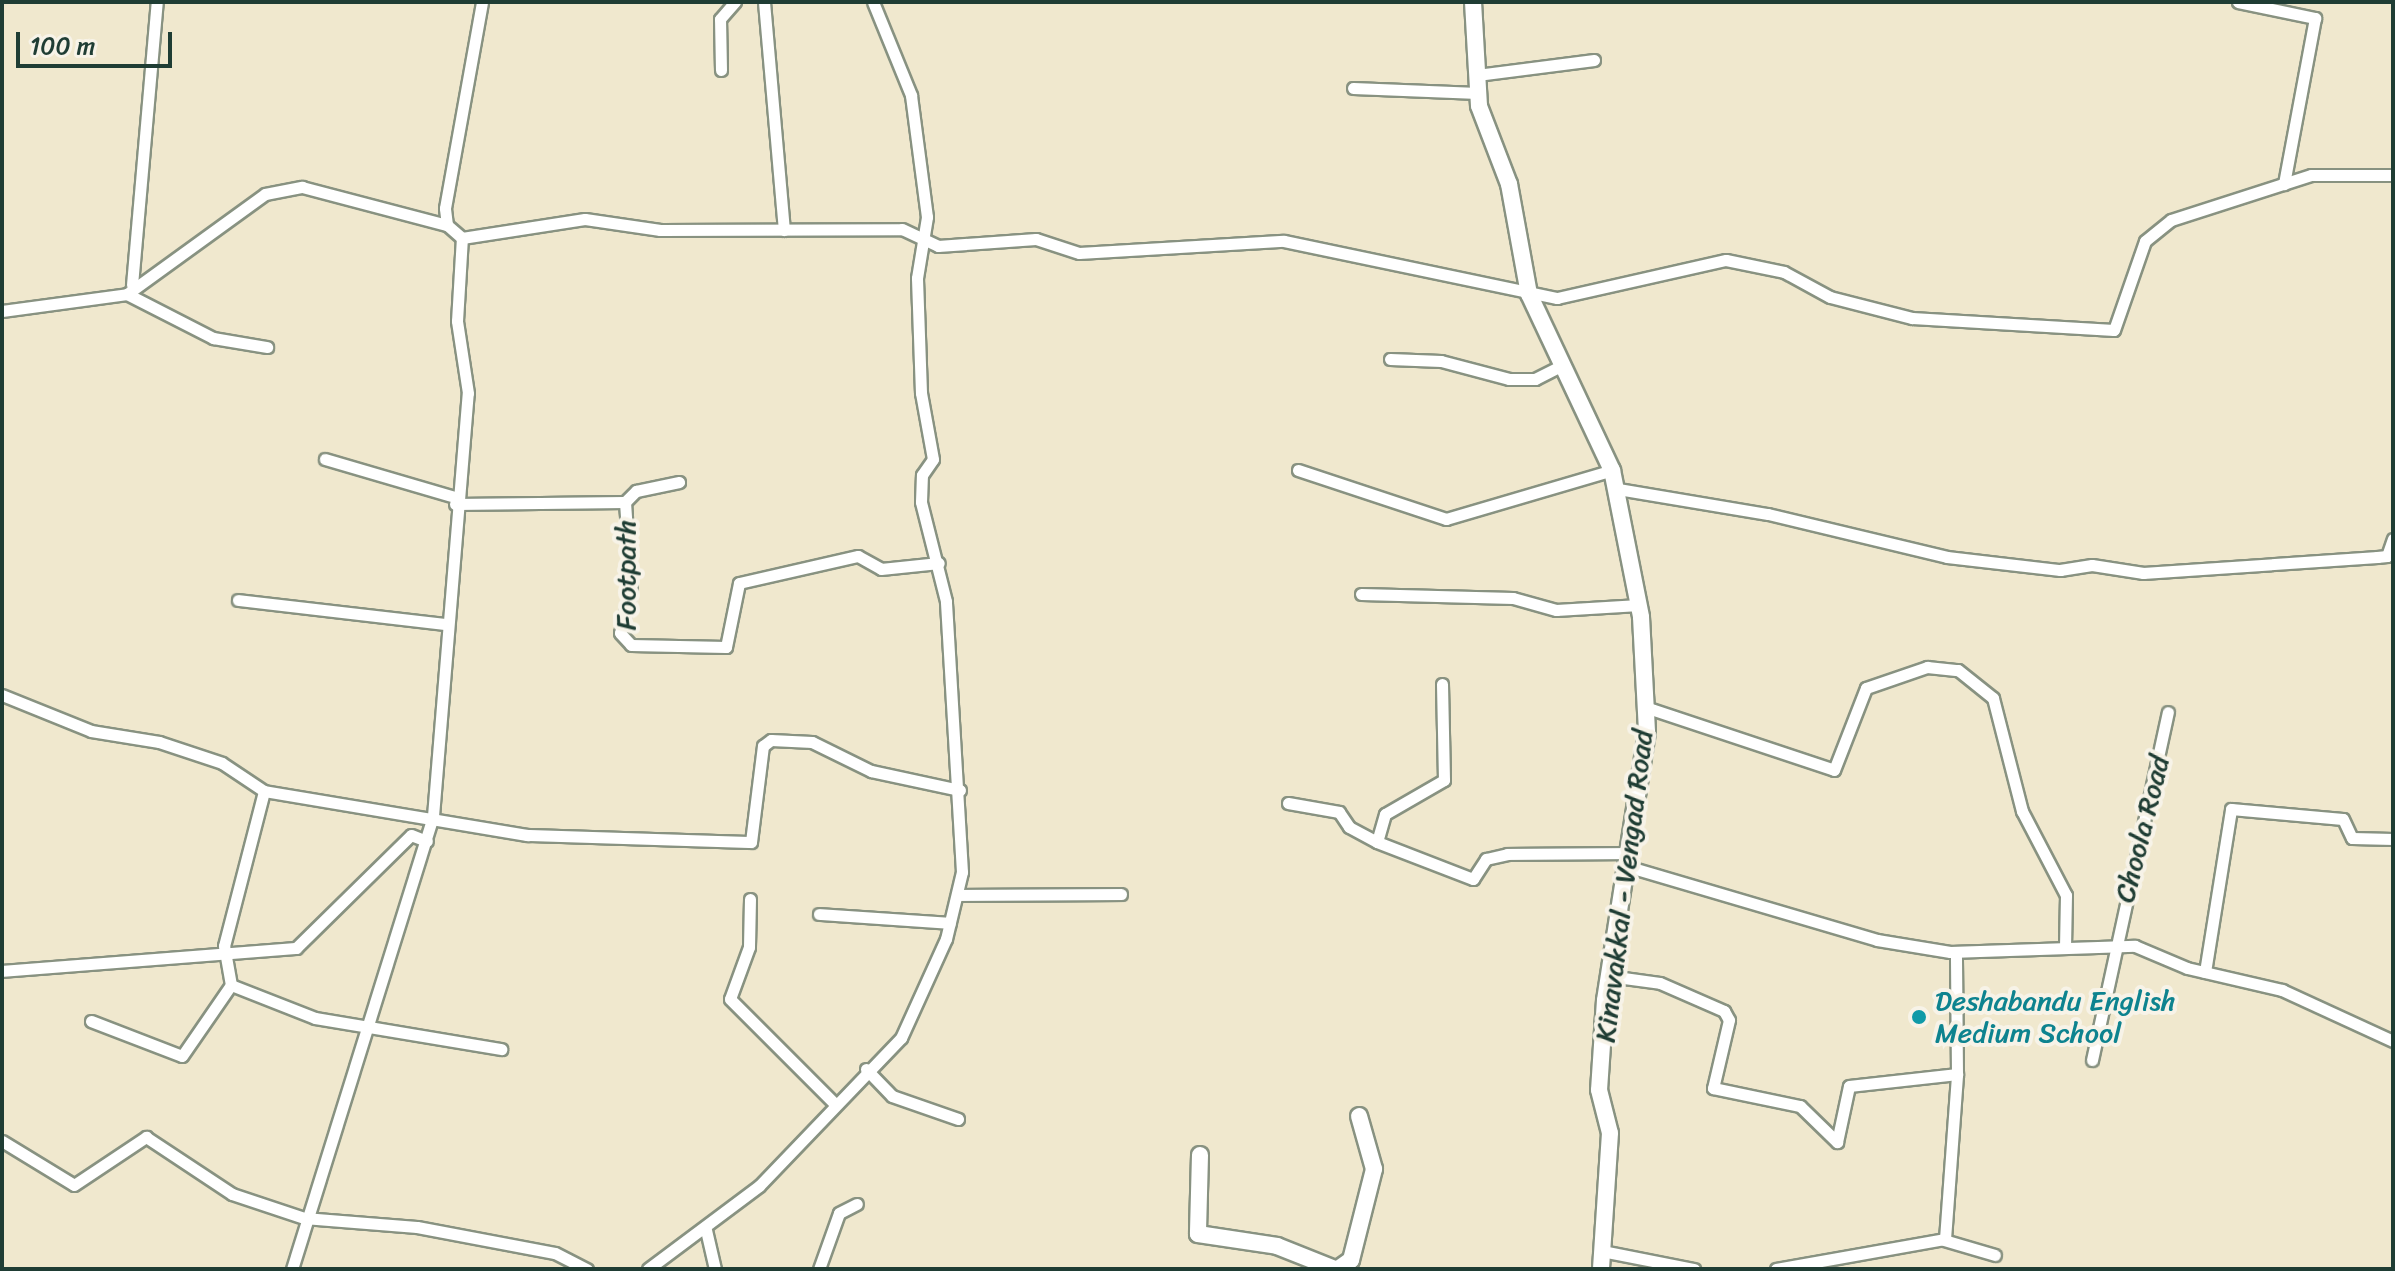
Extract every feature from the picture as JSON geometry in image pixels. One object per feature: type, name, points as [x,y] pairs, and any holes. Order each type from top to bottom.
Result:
[{"type":"main road","name":"Kinavakkal - Vengad Road","points":[[1473,2],[1478,93],[1509,184],[1529,294],[1560,366],[1612,470],[1639,605],[1645,707],[1628,860],[1609,976],[1599,1090],[1610,1133],[1601,1269]]},
{"type":"main road","points":[[1200,1155],[1198,1234],[1277,1246],[1336,1269],[1355,1250],[1374,1169],[1359,1116]]},
{"type":"street","points":[[129,289],[157,2]]},
{"type":"street","points":[[447,225],[482,2]]},
{"type":"street","points":[[721,70],[720,19],[735,2]]},
{"type":"street","points":[[764,2],[784,230]]},
{"type":"street","points":[[648,1269],[706,1230],[759,1186],[833,1102],[901,1038],[950,923],[957,895],[960,790],[939,563],[921,502],[922,475],[933,459],[921,393],[919,237],[927,217],[914,110],[873,2]]},
{"type":"street","points":[[2238,2],[2315,18],[2284,184]]},
{"type":"street","points":[[1477,75],[1594,60]]},
{"type":"street","points":[[1353,88],[1478,93]]},
{"type":"street","points":[[2,311],[129,289],[265,194],[302,187],[447,225],[462,238],[585,219],[660,230],[902,229],[938,246],[1036,239],[1079,253],[1284,241],[1557,298],[1635,286],[1726,260],[1784,272],[1830,297],[1912,318],[2114,330],[2156,230],[2185,213],[2311,175],[2393,175]]},
{"type":"street","points":[[292,1269],[304,1218],[433,816],[444,624],[468,393],[457,321],[462,238]]},
{"type":"street","points":[[129,289],[213,338],[267,347]]},
{"type":"street","points":[[1390,359],[1441,361],[1509,379],[1535,379],[1560,366]]},
{"type":"street","points":[[325,459],[455,500],[625,502],[636,491],[679,482]]},
{"type":"street","points":[[1298,470],[1446,519],[1612,470]]},
{"type":"street","points":[[1618,489],[1768,514],[1947,557],[2060,570],[2092,565],[2143,573],[2377,557],[2387,556],[2393,539]]},
{"type":"street","name":"Footpath","points":[[625,502],[631,591],[620,633],[631,645],[726,647],[739,583],[858,556],[881,569],[939,563]]},
{"type":"street","points":[[1361,594],[1513,598],[1556,610],[1639,605]]},
{"type":"street","points":[[238,600],[444,624]]},
{"type":"street","points":[[1645,707],[1834,770],[1866,688],[1927,667],[1958,670],[1993,698],[2022,811],[2066,895],[2065,946]]},
{"type":"street","points":[[1377,842],[1385,814],[1444,780],[1442,684]]},
{"type":"street","points":[[2,695],[91,731],[159,742],[222,763],[264,791],[433,816],[527,835],[751,842],[763,746],[771,740],[812,742],[871,771],[960,790]]},
{"type":"street","name":"Choola Road","points":[[2092,1060],[2168,712]]},
{"type":"street","points":[[91,1021],[182,1056],[231,985],[226,956],[264,791]]},
{"type":"street","points":[[1288,803],[1339,812],[1349,827],[1377,842],[1473,879],[1486,859],[1507,854],[1628,860],[1877,940],[1956,952],[2115,945],[2205,972],[2282,990],[2393,1041]]},
{"type":"street","points":[[2205,972],[2231,809],[2343,819],[2352,838],[2387,839]]},
{"type":"street","points":[[2,971],[226,956],[296,948],[411,835],[427,841]]},
{"type":"street","points":[[957,895],[1121,894]]},
{"type":"street","points":[[750,899],[749,947],[730,999],[833,1102]]},
{"type":"street","points":[[819,914],[950,923]]},
{"type":"street","points":[[1944,1240],[1957,1074],[1956,952]]},
{"type":"street","points":[[1609,976],[1660,983],[1724,1011],[1729,1020],[1713,1088],[1800,1106],[1837,1142],[1849,1086],[1957,1074]]},
{"type":"street","points":[[231,985],[315,1018],[501,1049]]},
{"type":"street","points":[[866,1069],[892,1096],[958,1119]]},
{"type":"street","points":[[2,1141],[74,1185],[146,1137],[232,1194],[304,1218],[417,1227],[555,1253],[587,1269]]},
{"type":"street","points":[[819,1269],[839,1213],[857,1204]]},
{"type":"street","points":[[706,1230],[715,1269]]},
{"type":"street","points":[[1776,1269],[1944,1240],[1995,1255]]},
{"type":"street","points":[[1602,1251],[1694,1269]]},
{"type":"place","name":"Deshabandu English Medium School","points":[[1919,1017]]}]
